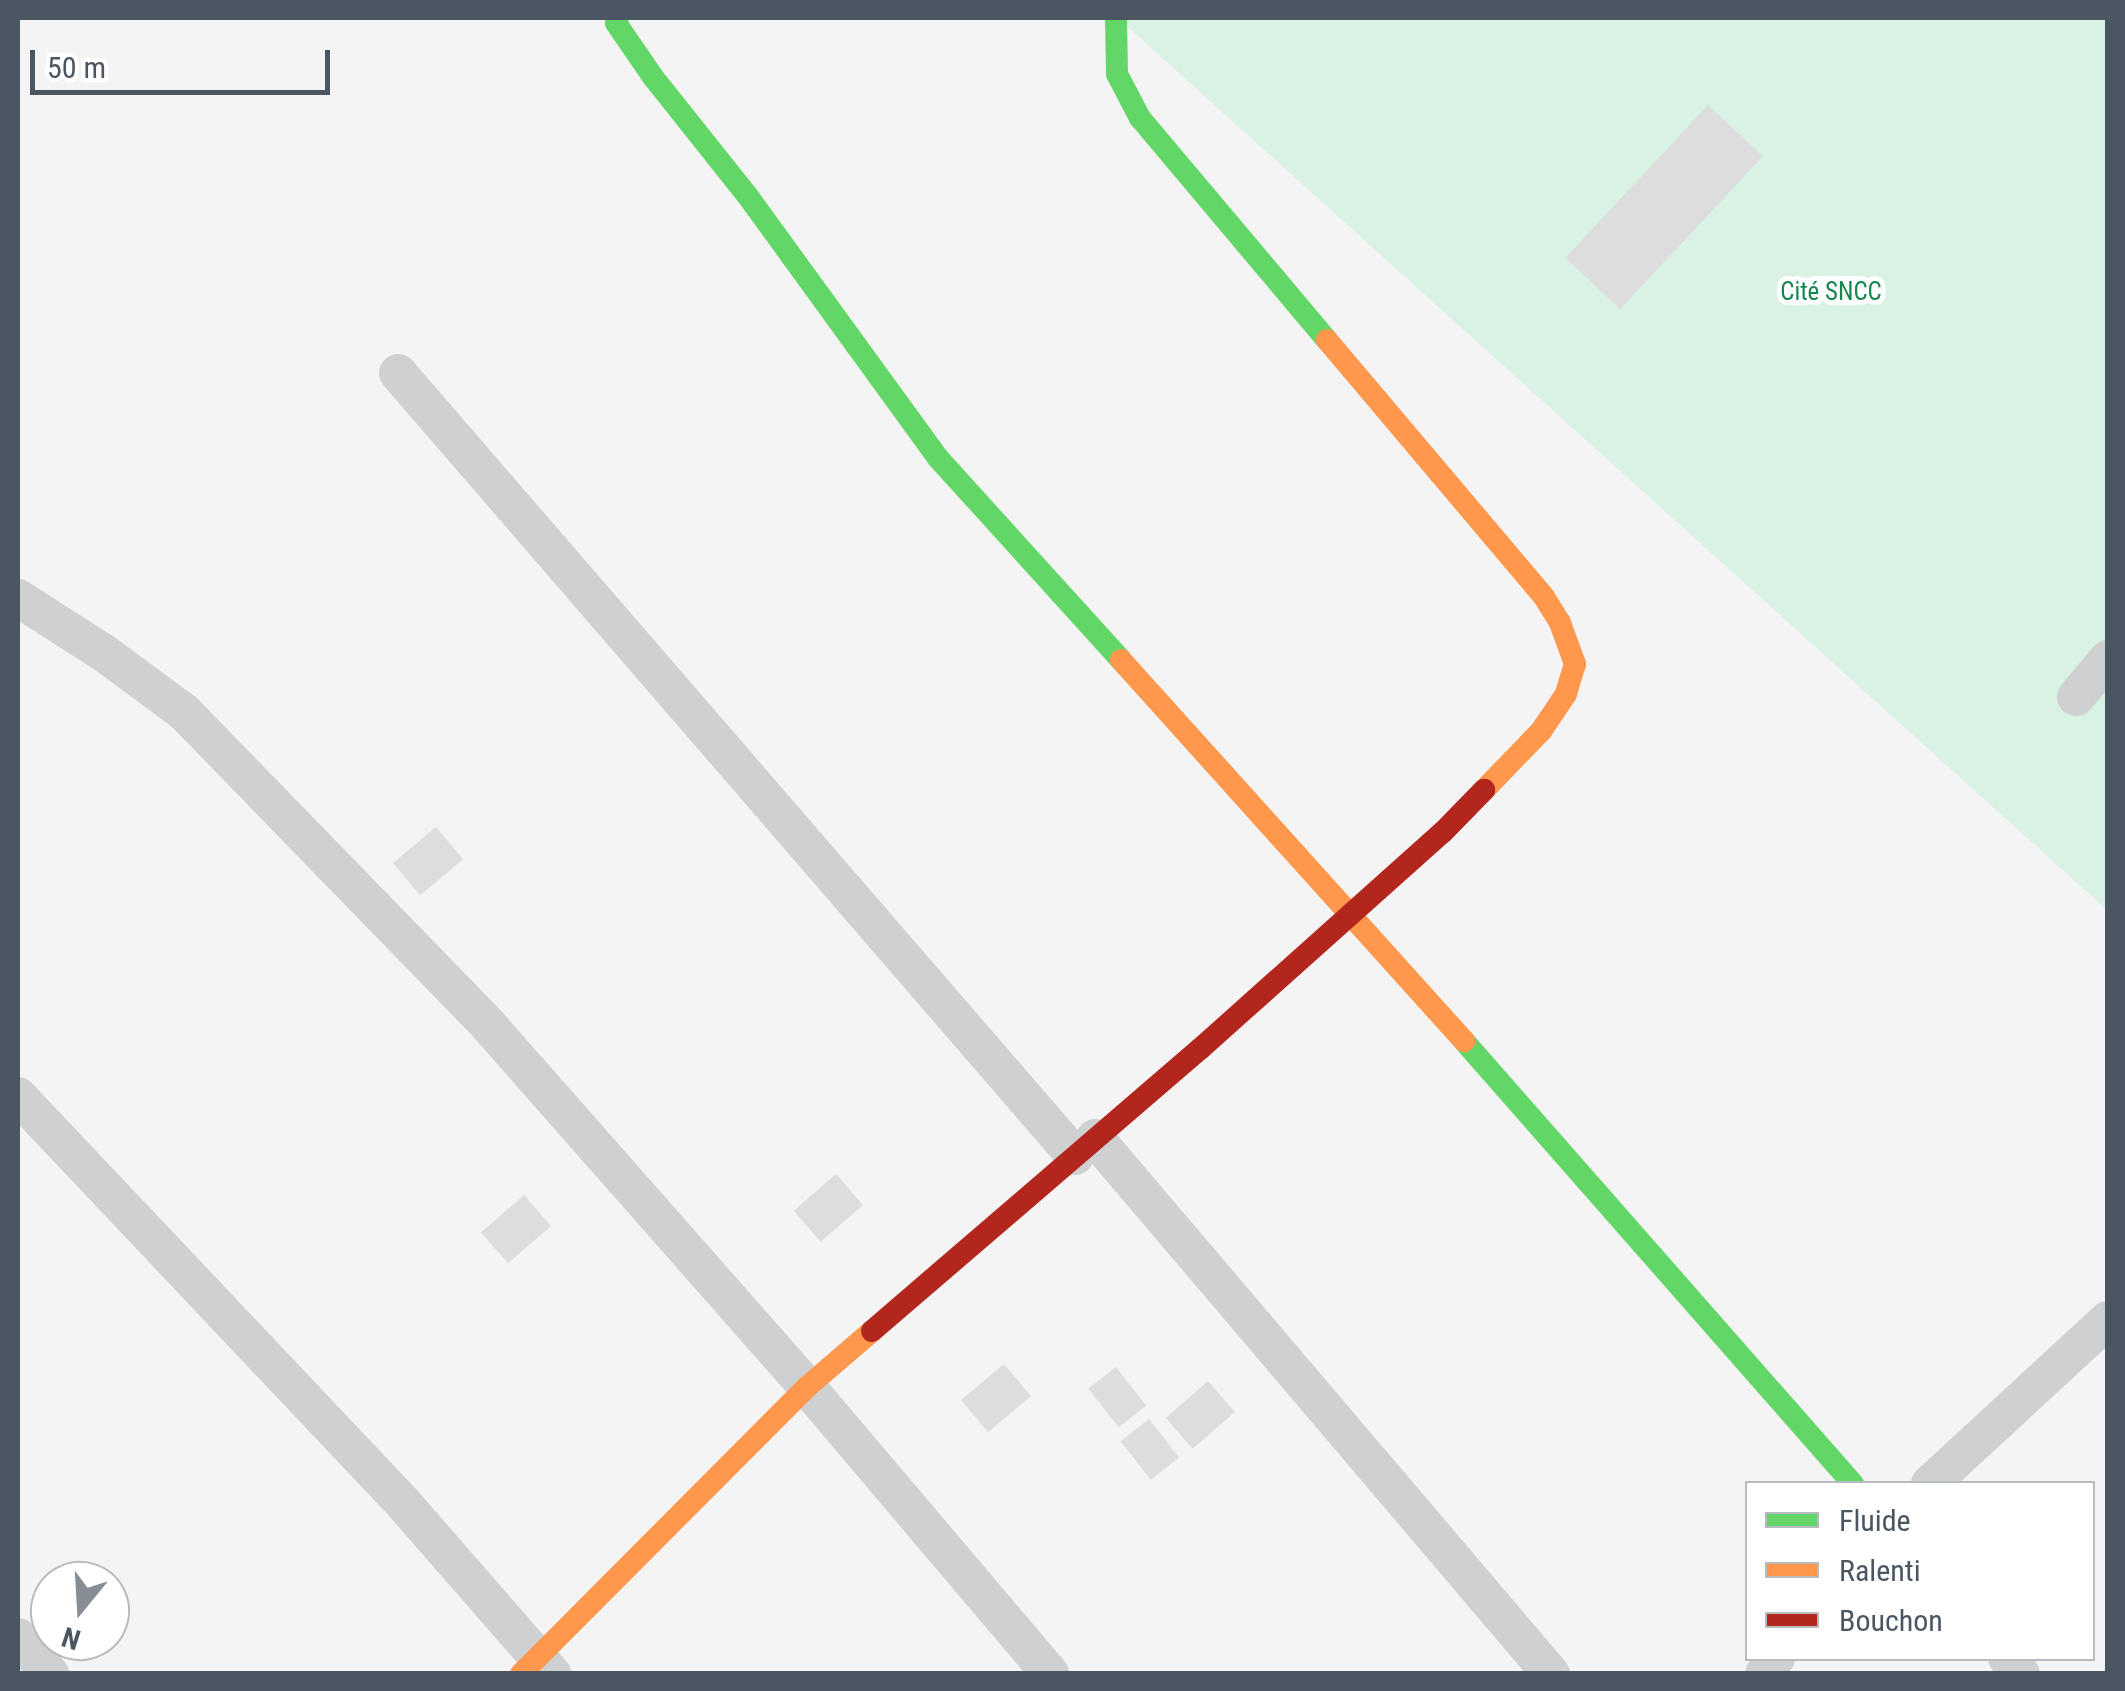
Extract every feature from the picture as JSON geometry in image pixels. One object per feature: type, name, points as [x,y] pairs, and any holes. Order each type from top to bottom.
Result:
[{"type":"street","points":[[618,18],[653,77],[747,194],[938,458],[1354,915],[1850,1481]]},
{"type":"street","points":[[18,1096],[390,1489],[537,1668],[807,1387],[1354,915],[1542,731],[1566,694],[1575,664],[1560,622],[1544,597],[1140,118],[1116,74],[1116,18]]},
{"type":"street","points":[[398,373],[1551,1674]]},
{"type":"street","points":[[18,598],[152,689],[231,758],[489,1026],[807,1387],[1050,1674]]},
{"type":"street","points":[[2076,697],[2108,659]]},
{"type":"street","points":[[1933,1481],[2108,1320]]},
{"type":"street","points":[[18,1637],[50,1674]]},
{"type":"green space","name":"Cité SNCC","points":[[1118,18],[2107,18],[2107,910]]},
{"type":"building","points":[[1708,105],[1763,156],[1620,309],[1565,258]]},
{"type":"building","points":[[436,827],[463,859],[420,895],[393,863]]},
{"type":"building","points":[[836,1174],[863,1205],[821,1242],[794,1211]]},
{"type":"building","points":[[524,1195],[551,1226],[508,1263],[481,1232]]},
{"type":"building","points":[[1004,1364],[1031,1396],[988,1432],[961,1400]]},
{"type":"building","points":[[1116,1367],[1146,1406],[1119,1427],[1088,1389]]},
{"type":"building","points":[[1208,1381],[1235,1412],[1193,1449],[1166,1418]]},
{"type":"building","points":[[1149,1419],[1179,1458],[1151,1480],[1121,1441]]},
{"type":"traffic: fast","points":[[618,18],[616,23],[653,77],[747,195],[938,458],[1121,660]]},
{"type":"traffic: fast","points":[[1116,18],[1117,74],[1140,118],[1327,340]]},
{"type":"traffic: fast","points":[[1464,1041],[1850,1481]]},
{"type":"traffic: slow","points":[[1327,340],[1544,597],[1560,623],[1575,664],[1566,694],[1541,731],[1484,790]]},
{"type":"traffic: slow","points":[[1121,660],[1464,1041]]},
{"type":"traffic: slow","points":[[521,1674],[807,1387],[872,1331]]},
{"type":"traffic: jam","points":[[872,1331],[1200,1049],[1443,832],[1484,790]]}]
